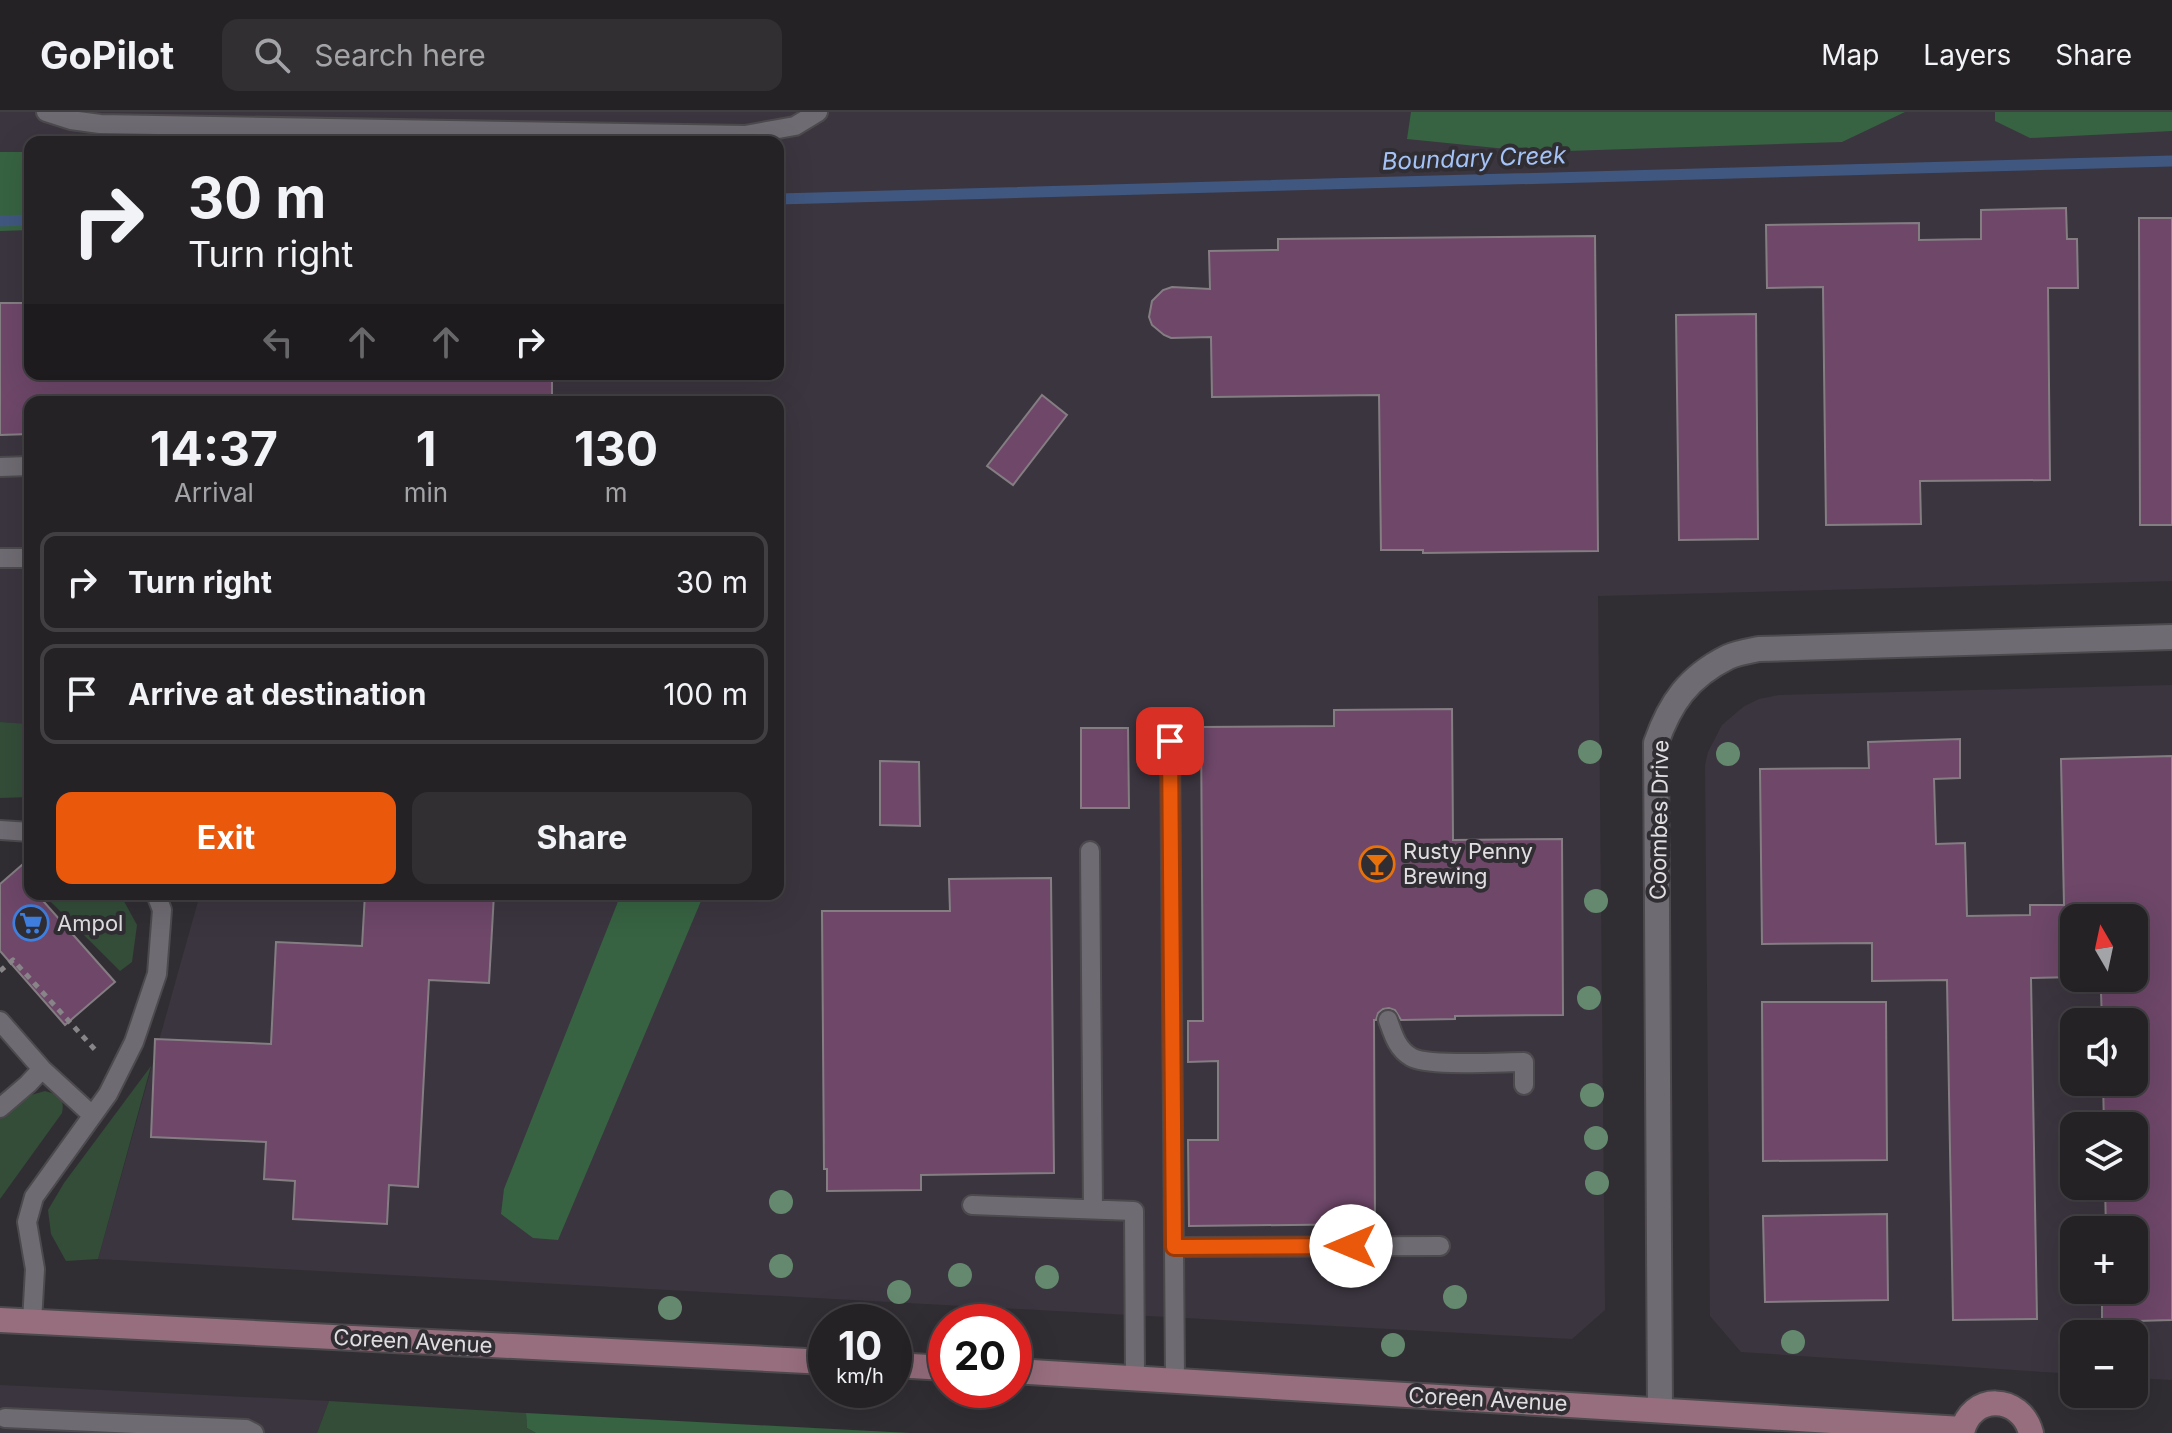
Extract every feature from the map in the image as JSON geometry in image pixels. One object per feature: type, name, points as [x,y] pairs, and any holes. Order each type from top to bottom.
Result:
[{"type":"street","name":"Coombes Drive","points":[[1660,1409],[1656,743],[1665,716],[1681,691],[1729,656],[1759,649],[2172,637]]},
{"type":"street","name":"Coreen Avenue","points":[[0,1320],[808,1361]]},
{"type":"street","name":"Coreen Avenue","points":[[1032,1372],[1660,1409],[1962,1431]]},
{"type":"street","points":[[1962,1431],[1976,1409],[1996,1403],[2011,1406],[2021,1414],[2029,1424],[2031,1433]]},
{"type":"lane","points":[[46,112],[100,124],[745,135],[795,126],[818,112]]},
{"type":"lane","points":[[0,467],[24,466]]},
{"type":"lane","points":[[0,558],[24,558]]},
{"type":"lane","points":[[1170,741],[1175,1380]]},
{"type":"lane","points":[[0,830],[24,832]]},
{"type":"lane","points":[[1090,851],[1093,1209]]},
{"type":"lane","points":[[32,1322],[35,1269],[27,1222],[34,1197],[108,1094],[134,1042],[157,974],[162,910],[158,900]]},
{"type":"lane","points":[[1388,1020],[1398,1045],[1412,1058],[1442,1063],[1524,1062],[1524,1085]]},
{"type":"lane","points":[[0,1021],[42,1069],[92,1115]]},
{"type":"lane","points":[[0,1108],[42,1069]]},
{"type":"lane","points":[[972,1205],[1134,1211],[1135,1378]]},
{"type":"lane","points":[[1174,1247],[1440,1246]]},
{"type":"lane","points":[[3,1423],[246,1429],[254,1433]]},
{"type":"path","points":[[0,971],[13,960],[105,1060]]},
{"type":"shaded area","points":[[0,112],[2172,112],[2172,581],[1598,596],[1605,1310],[1572,1339],[1032,1310],[1032,1304],[928,1304],[98,1259],[198,900],[784,900],[784,396],[24,396],[24,724],[0,722]]},
{"type":"shaded area","points":[[2172,685],[2172,1380],[2148,1379],[2148,1320],[2060,1320],[2060,1373],[1741,1352],[1710,1316],[1705,765],[1722,725],[1743,707],[1759,699],[1779,695]]},
{"type":"shaded area","points":[[0,1385],[329,1401],[317,1433],[0,1433]]},
{"type":"green space","points":[[1411,112],[1905,112],[1842,142],[1537,152],[1407,139]]},
{"type":"green space","points":[[1995,112],[2172,112],[2172,131],[2030,138],[1995,121]]},
{"type":"green space","points":[[0,152],[24,152],[24,230],[0,231]]},
{"type":"green space","points":[[0,722],[24,724],[24,797],[0,798]]},
{"type":"green space","points":[[49,900],[123,900],[137,925],[132,962],[120,971]]},
{"type":"green space","points":[[619,900],[701,900],[558,1240],[533,1238],[501,1214],[504,1189]]},
{"type":"green space","points":[[151,1066],[98,1259],[66,1261],[51,1234],[48,1210],[64,1183]]},
{"type":"green space","points":[[45,1091],[60,1098],[62,1113],[0,1199],[0,1118],[31,1095]]},
{"type":"green space","points":[[329,1401],[526,1413],[527,1428],[536,1433],[317,1433]]},
{"type":"green space","points":[[526,1413],[910,1433],[536,1433],[527,1428]]},
{"type":"building","points":[[2066,208],[2067,239],[2077,239],[2078,288],[2048,288],[2050,480],[1920,481],[1921,524],[1826,525],[1823,287],[1767,288],[1766,225],[1919,223],[1919,240],[1981,239],[1981,210]]},
{"type":"building","points":[[2139,218],[2172,218],[2172,525],[2140,525]]},
{"type":"building","points":[[1595,236],[1598,551],[1423,553],[1423,550],[1381,550],[1379,395],[1212,397],[1211,337],[1171,338],[1152,325],[1149,317],[1152,301],[1163,290],[1172,287],[1210,289],[1209,251],[1278,250],[1278,239]]},
{"type":"building","points":[[0,303],[24,303],[24,380],[552,380],[552,396],[24,396],[24,434],[0,435]]},
{"type":"building","points":[[1756,314],[1758,539],[1679,540],[1676,315]]},
{"type":"building","points":[[1042,395],[1067,415],[1013,485],[987,466]]},
{"type":"building","points":[[1452,709],[1453,840],[1562,839],[1563,1015],[1401,1020],[1395,1010],[1383,1009],[1374,1020],[1375,1224],[1189,1226],[1188,1140],[1218,1140],[1218,1061],[1188,1062],[1188,1021],[1203,1021],[1201,727],[1334,726],[1334,710]]},
{"type":"building","points":[[1081,728],[1128,728],[1129,808],[1081,808]]},
{"type":"building","points":[[1960,739],[1960,778],[1934,779],[1936,844],[1965,843],[1967,916],[2030,915],[2030,905],[2060,905],[2060,977],[2031,978],[2037,1319],[1953,1320],[1947,980],[1872,981],[1872,943],[1762,944],[1760,769],[1869,768],[1868,742]]},
{"type":"building","points":[[2172,756],[2172,1320],[2102,1320],[2102,1304],[2148,1304],[2148,1216],[2106,1216],[2105,1200],[2148,1200],[2148,1112],[2104,1112],[2103,1096],[2148,1096],[2148,1008],[2102,1008],[2101,992],[2148,992],[2148,904],[2064,904],[2061,759]]},
{"type":"building","points":[[880,761],[919,762],[920,826],[880,825]]},
{"type":"building","name":"Ampol","points":[[24,863],[24,900],[42,900],[115,982],[65,1025],[0,951],[0,884]]},
{"type":"building","points":[[1051,878],[1054,1173],[921,1175],[921,1190],[827,1191],[827,1169],[824,1169],[822,911],[950,911],[949,879]]},
{"type":"building","points":[[365,900],[494,900],[489,983],[429,980],[418,1187],[389,1185],[387,1224],[293,1219],[295,1181],[264,1179],[266,1142],[151,1137],[155,1039],[271,1044],[276,942],[362,946]]},
{"type":"building","points":[[1762,1002],[1886,1002],[1887,1160],[1763,1161]]},
{"type":"building","points":[[1887,1214],[1888,1300],[1765,1302],[1763,1216]]},
{"type":"waterway","name":"Boundary Creek","points":[[784,199],[2172,161]]},
{"type":"waterway","name":"Boundary Creek","points":[[0,221],[24,220]]},
{"type":"place","name":"Rusty Penny Brewing","points":[[1377,864]]},
{"type":"place","name":"Ampol","points":[[31,923]]},
{"type":"route","points":[[1170,741],[1174,1247],[1351,1246]]}]
